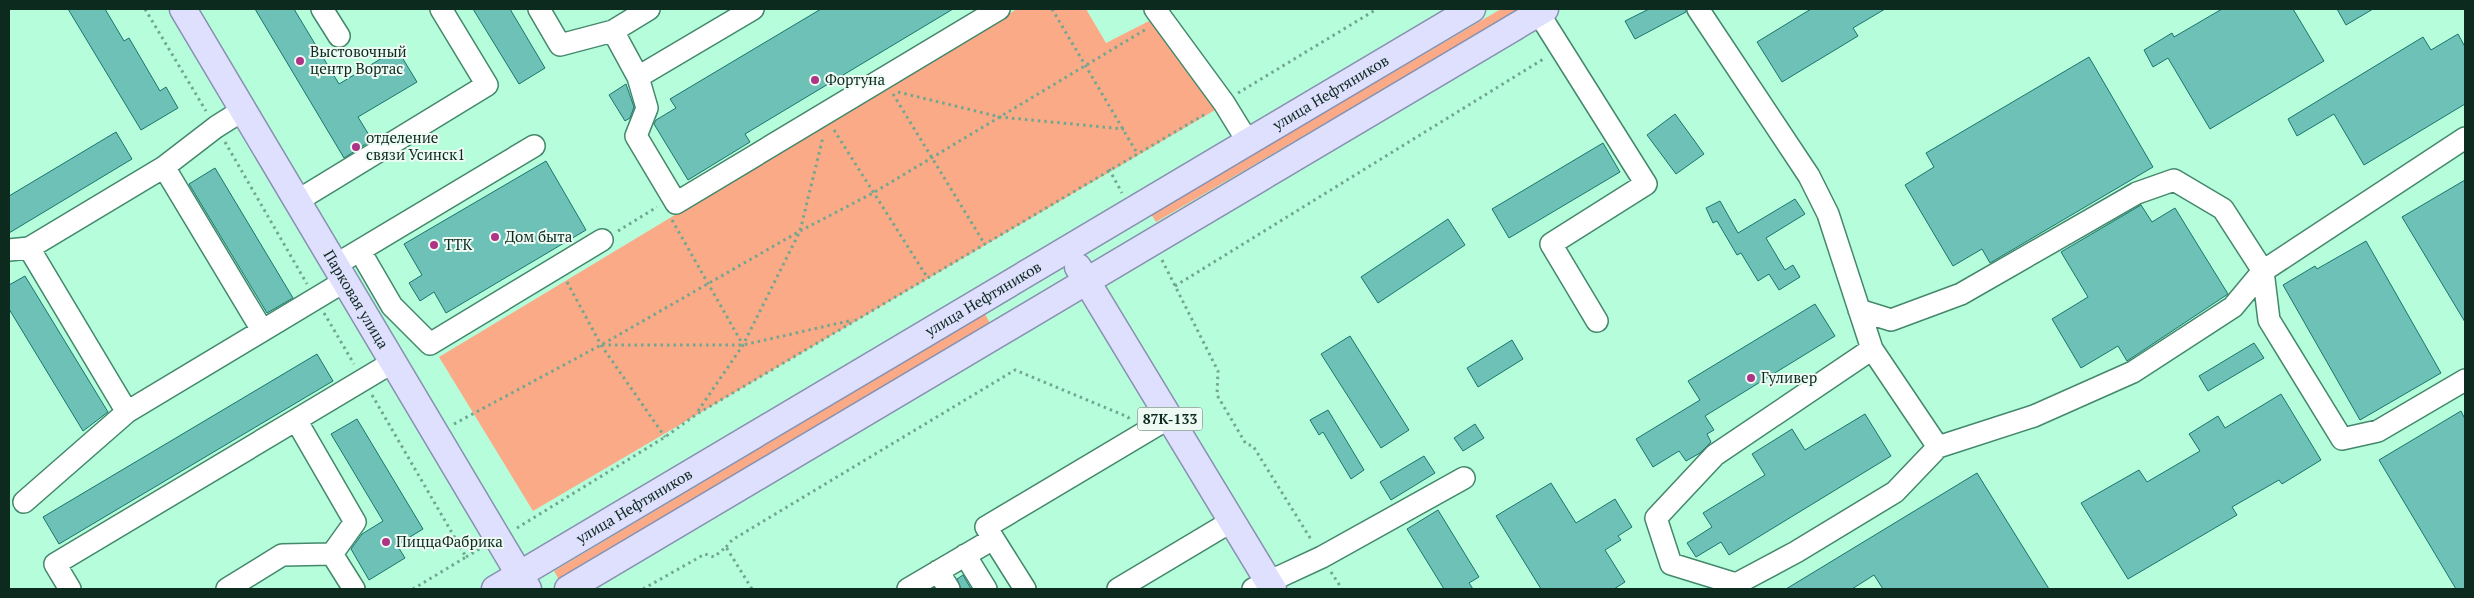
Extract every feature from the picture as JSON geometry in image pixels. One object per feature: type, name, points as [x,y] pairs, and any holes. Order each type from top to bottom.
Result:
[{"type":"main road","name":"Парковая улица","points":[[183,9],[524,582]]},
{"type":"main road","name":"улица Нефтяников","points":[[495,589],[524,582],[1067,249],[1472,9]]},
{"type":"main road","points":[[568,589],[1087,282],[1540,10]]},
{"type":"main road","name":"87К-133","points":[[1067,249],[1232,521],[1265,586]]},
{"type":"street","points":[[322,9],[338,36]]},
{"type":"street","points":[[297,201],[487,85],[441,9]]},
{"type":"street","points":[[539,9],[560,45],[613,31],[649,9]]},
{"type":"street","points":[[638,77],[753,9]]},
{"type":"street","points":[[613,31],[638,77],[647,108],[636,136],[668,201],[676,203],[830,114],[999,9]]},
{"type":"street","points":[[1698,9],[1809,176],[1828,214],[1872,348],[1938,447]]},
{"type":"street","points":[[1540,10],[1561,48],[1646,184],[1551,244],[1597,321]]},
{"type":"street","points":[[1159,14],[1224,103],[1248,142]]},
{"type":"street","points":[[127,412],[19,249],[164,167],[216,127],[243,110]]},
{"type":"street","points":[[1872,348],[1716,455],[1662,511],[1656,518],[1671,564],[1736,584],[1796,552],[1895,492],[1938,447],[2034,416],[2133,372],[2233,307],[2262,271],[2465,138]]},
{"type":"street","points":[[24,502],[127,412],[262,330],[340,273],[360,251],[534,146]]},
{"type":"street","points":[[164,167],[262,330]]},
{"type":"street","points":[[1860,310],[1891,320],[1961,294],[2136,193],[2174,180],[2223,208],[2262,271],[2269,320],[2342,440],[2378,431],[2465,380]]},
{"type":"street","points":[[360,251],[392,306],[430,344],[602,240]]},
{"type":"street","points":[[70,589],[55,564],[394,362]]},
{"type":"street","points":[[1024,589],[986,527],[1169,418]]},
{"type":"street","points":[[296,420],[355,522],[332,554]]},
{"type":"street","points":[[1265,586],[1322,557],[1464,478]]},
{"type":"street","points":[[1118,589],[1232,521]]},
{"type":"street","points":[[908,589],[993,539]]},
{"type":"street","points":[[227,589],[282,555],[332,554]]},
{"type":"street","points":[[332,554],[354,589]]},
{"type":"street","points":[[965,555],[986,589]]},
{"type":"street","points":[[938,571],[950,589]]},
{"type":"path","points":[[1052,9],[1137,153]]},
{"type":"path","points":[[466,557],[499,539],[665,437],[697,414],[1109,169],[1224,103],[1377,9]]},
{"type":"path","points":[[436,434],[601,345],[800,231],[873,193],[1000,118],[1084,65],[1159,14]]},
{"type":"path","points":[[1175,286],[1561,48]]},
{"type":"path","points":[[984,243],[890,90],[1000,118],[1124,129]]},
{"type":"path","points":[[830,114],[873,193],[927,277]]},
{"type":"path","points":[[697,414],[743,345],[800,231],[830,114]]},
{"type":"path","points":[[1109,169],[1132,210]]},
{"type":"path","points":[[602,240],[668,201],[743,345]]},
{"type":"path","points":[[1152,243],[1169,271],[1218,372],[1217,395],[1246,444],[1254,446],[1342,589]]},
{"type":"path","points":[[560,267],[601,345],[665,437]]},
{"type":"path","points":[[601,345],[743,345],[856,319]]},
{"type":"path","points":[[643,589],[705,554],[714,556],[732,540],[1015,370],[1128,417],[1139,435]]},
{"type":"path","points":[[726,547],[752,589]]},
{"type":"shaded area","points":[[1017,9],[1086,9],[1106,43],[1155,18],[1215,110],[533,511],[439,357]]},
{"type":"shaded area","points":[[1501,9],[1514,9],[1516,12],[1156,222],[1151,214]]},
{"type":"shaded area","points":[[985,314],[990,323],[559,580],[554,571]]},
{"type":"building","points":[[68,9],[105,9],[124,41],[129,38],[160,91],[166,87],[178,108],[141,130]]},
{"type":"building","points":[[255,9],[294,9],[339,84],[397,49],[417,82],[358,117],[372,140],[344,158]]},
{"type":"building","points":[[473,9],[510,9],[545,68],[519,84]]},
{"type":"building","points":[[821,9],[953,9],[745,134],[750,142],[688,180],[654,124],[656,120],[676,108],[670,99]]},
{"type":"building","points":[[1649,9],[1686,9],[1686,12],[1635,39],[1625,21]]},
{"type":"building","points":[[1811,9],[1885,9],[1853,28],[1858,36],[1782,82],[1757,42]]},
{"type":"building","points":[[2222,9],[2293,9],[2324,61],[2210,129],[2168,58],[2153,67],[2144,50],[2172,33],[2174,37]]},
{"type":"building","points":[[2337,9],[2373,9],[2346,25]]},
{"type":"building","points":[[2458,34],[2465,47],[2465,104],[2364,165],[2334,114],[2297,136],[2288,119],[2423,37],[2431,50]]},
{"type":"building","points":[[2089,57],[2153,167],[1990,263],[1982,249],[1953,266],[1905,185],[1934,167],[1926,153]]},
{"type":"building","points":[[626,84],[634,107],[630,118],[625,121],[609,95]]},
{"type":"building","points":[[1675,114],[1704,154],[1676,174],[1647,135]]},
{"type":"building","points":[[116,132],[132,159],[9,233],[9,196]]},
{"type":"building","points":[[1603,143],[1620,172],[1509,238],[1492,209]]},
{"type":"building","name":"Дом быта","points":[[546,161],[586,230],[446,313],[434,292],[420,301],[409,283],[422,275],[404,244]]},
{"type":"building","points":[[215,168],[293,298],[267,313],[189,184]]},
{"type":"building","points":[[2465,180],[2465,322],[2402,217]]},
{"type":"building","points":[[1795,199],[1805,214],[1766,238],[1785,270],[1793,265],[1800,277],[1779,290],[1769,274],[1758,281],[1741,253],[1737,255],[1717,221],[1713,223],[1706,208],[1720,201],[1738,233]]},
{"type":"building","points":[[2141,205],[2152,222],[2175,208],[2228,294],[2127,361],[2118,346],[2081,368],[2052,319],[2088,297],[2061,252]]},
{"type":"building","points":[[1448,219],[1465,245],[1378,303],[1361,277]]},
{"type":"building","points":[[2366,241],[2441,373],[2360,420],[2283,285],[2315,266],[2317,269]]},
{"type":"building","points":[[25,276],[108,412],[83,431],[9,309],[9,285]]},
{"type":"building","points":[[1815,304],[1835,336],[1705,416],[1714,430],[1707,434],[1711,442],[1700,453],[1686,461],[1679,451],[1653,467],[1636,439],[1700,400],[1688,381]]},
{"type":"building","points":[[1350,336],[1409,430],[1381,448],[1321,354]]},
{"type":"building","points":[[1512,340],[1523,359],[1478,387],[1467,368]]},
{"type":"building","points":[[2254,343],[2264,358],[2208,391],[2199,376]]},
{"type":"building","points":[[317,354],[333,381],[59,544],[43,517]]},
{"type":"building","points":[[2281,394],[2321,460],[2282,484],[2279,480],[2232,507],[2237,515],[2128,579],[2081,503],[2139,470],[2147,482],[2200,451],[2189,434],[2218,416],[2225,428]]},
{"type":"building","points":[[1328,410],[1364,470],[1351,479],[1323,432],[1319,435],[1310,420]]},
{"type":"building","points":[[2461,411],[2465,419],[2465,589],[2456,589],[2379,460]]},
{"type":"building","points":[[1865,414],[1891,456],[1729,555],[1721,542],[1696,557],[1687,543],[1712,527],[1703,513],[1765,475],[1752,454],[1792,429],[1805,450]]},
{"type":"building","points":[[357,419],[423,529],[397,545],[405,558],[369,580],[351,549],[362,534],[383,521],[331,434]]},
{"type":"building","points":[[1475,424],[1484,438],[1463,451],[1454,438]]},
{"type":"building","points":[[1424,456],[1435,473],[1391,500],[1380,482]]},
{"type":"building","points":[[1977,473],[2049,589],[1883,589],[1874,575],[1852,589],[1786,589]]},
{"type":"building","points":[[1551,483],[1576,523],[1615,499],[1632,527],[1618,536],[1621,540],[1605,550],[1625,582],[1614,589],[1541,589],[1496,516]]},
{"type":"building","points":[[1438,510],[1479,577],[1469,583],[1473,589],[1444,589],[1407,529]]},
{"type":"building","points":[[963,575],[971,589],[961,589],[957,579]]},
{"type":"place","name":"Выстовочный центр Вортас","points":[[300,61]]},
{"type":"place","name":"Фортуна","points":[[815,80]]},
{"type":"place","name":"отделение связи Усинск1","points":[[356,147]]},
{"type":"place","name":"Дом быта","points":[[495,237]]},
{"type":"place","name":"ТТК","points":[[434,245]]},
{"type":"place","name":"Гуливер","points":[[1751,378]]},
{"type":"place","name":"ПиццаФабрика","points":[[386,542]]}]
